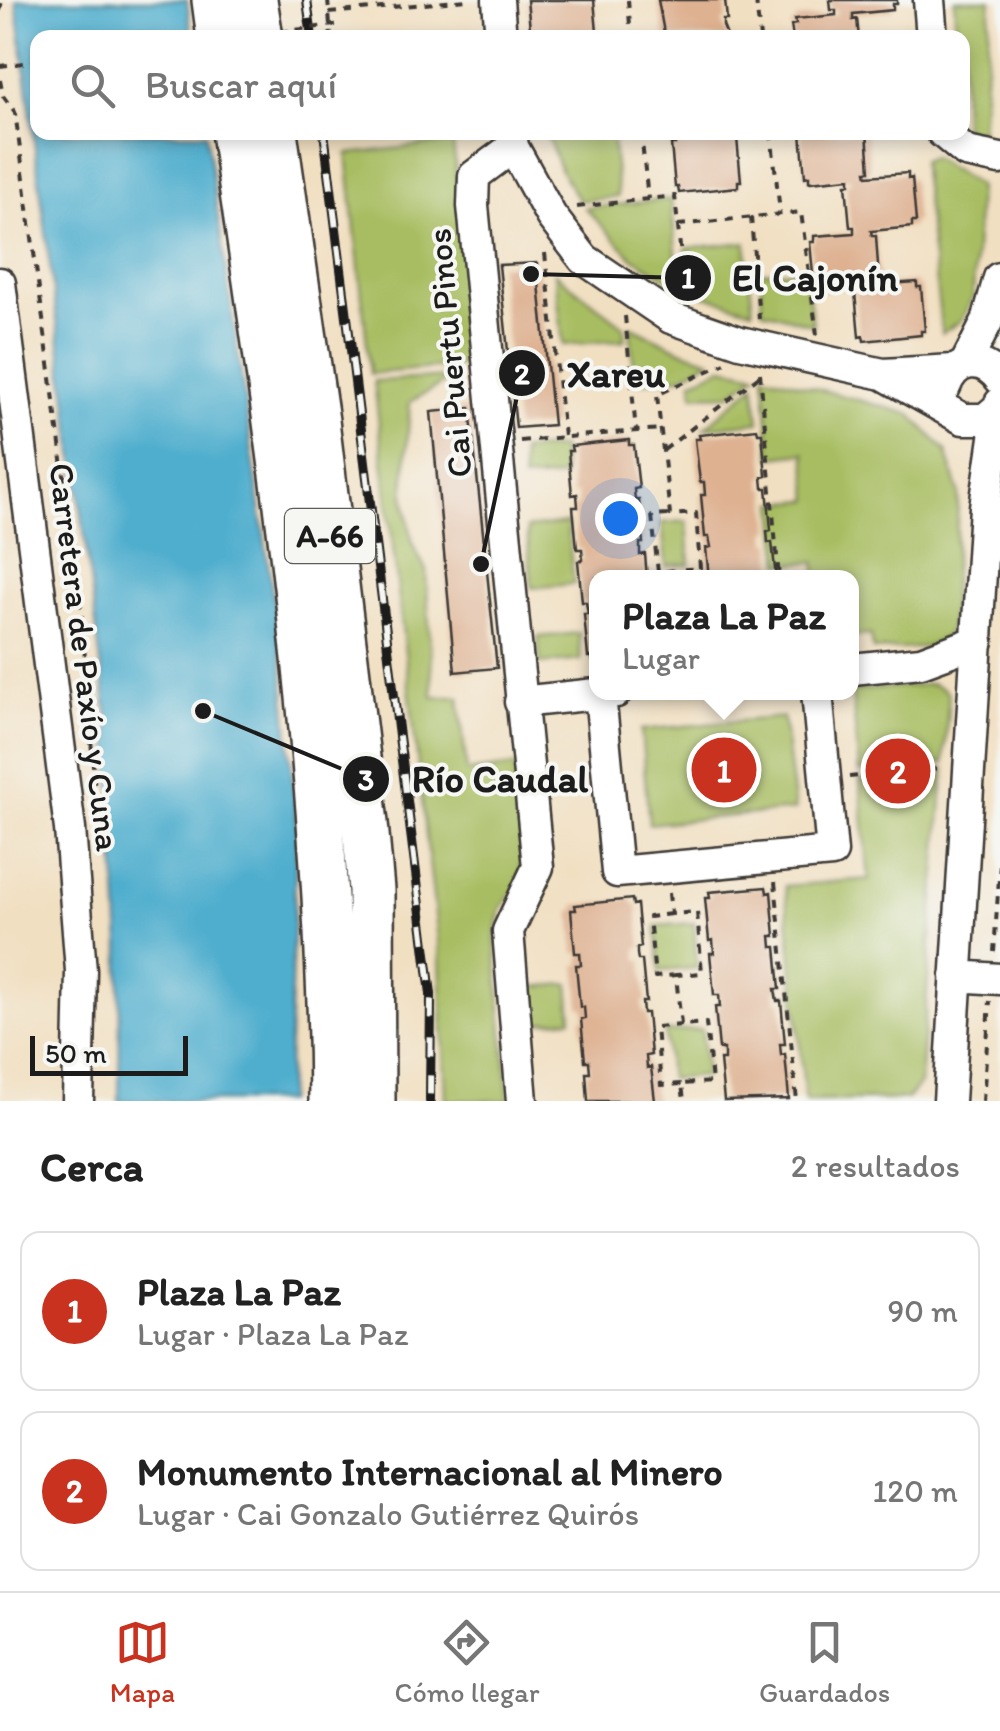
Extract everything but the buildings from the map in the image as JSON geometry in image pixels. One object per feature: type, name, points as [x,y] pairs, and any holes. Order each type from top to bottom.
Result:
[{"type":"highway","points":[[214,0],[219,30]]},
{"type":"highway","points":[[254,0],[259,30]]},
{"type":"highway","name":"A-66","points":[[235,140],[280,437],[315,739],[332,1101]]},
{"type":"highway","name":"A-66","points":[[275,140],[316,421],[365,823],[372,940],[372,1101]]},
{"type":"highway","points":[[314,1101],[325,889]]},
{"type":"highway","points":[[372,940],[390,1072],[390,1101]]},
{"type":"street","points":[[498,0],[500,30]]},
{"type":"street","points":[[928,0],[931,30]]},
{"type":"street","points":[[512,140],[555,220],[584,260],[671,318],[760,362],[820,360],[883,374],[958,416],[984,419],[999,397]]},
{"type":"street","name":"Cai Puertu Pinos","points":[[512,140],[474,176],[473,206],[538,867],[508,931],[522,1101]]},
{"type":"street","points":[[952,140],[966,152],[1000,159]]},
{"type":"street","points":[[1000,266],[1000,318]]},
{"type":"street","points":[[985,507],[958,416],[945,398],[946,383],[987,322],[999,278]]},
{"type":"street","name":"Carretera de Paxío y Cuna","points":[[0,282],[70,828],[81,971],[78,1101]]},
{"type":"street","points":[[883,374],[979,362],[992,368],[999,397],[985,507],[949,1101]]},
{"type":"street","points":[[859,668],[921,662],[978,640]]},
{"type":"street","points":[[921,662],[954,670],[974,689]]},
{"type":"street","points":[[520,702],[589,695]]},
{"type":"street","points":[[608,700],[617,872],[832,852],[818,700]]},
{"type":"street","points":[[956,976],[1000,979]]},
{"type":"path","points":[[0,11],[2,0]]},
{"type":"path","points":[[328,0],[331,30]]},
{"type":"path","points":[[329,13],[466,0]]},
{"type":"path","points":[[628,0],[631,30]]},
{"type":"path","points":[[756,0],[759,30]]},
{"type":"path","points":[[295,30],[334,25],[333,30]]},
{"type":"path","points":[[0,66],[30,62]]},
{"type":"path","points":[[0,80],[3,96],[15,112],[80,593],[100,862]]},
{"type":"path","points":[[642,140],[648,199]]},
{"type":"path","points":[[772,140],[780,214]]},
{"type":"path","points":[[564,437],[544,248],[555,220],[675,196],[687,324]]},
{"type":"path","points":[[678,225],[801,212],[820,360]]},
{"type":"path","points":[[750,217],[778,570]]},
{"type":"path","points":[[623,287],[636,431]]},
{"type":"path","points":[[670,515],[657,394],[760,362]]},
{"type":"path","points":[[663,451],[760,362]]},
{"type":"path","points":[[496,443],[661,428]]},
{"type":"path","points":[[658,570],[652,516],[696,513],[700,568],[676,570]]},
{"type":"path","points":[[825,780],[969,765]]},
{"type":"path","points":[[772,858],[797,1101]]},
{"type":"path","points":[[667,868],[671,914]]},
{"type":"path","points":[[698,912],[702,973],[676,975],[654,976],[649,917],[698,912]]},
{"type":"path","points":[[676,975],[681,1025]]},
{"type":"path","points":[[706,1023],[712,1082],[682,1084],[662,1086],[656,1027],[706,1023]]},
{"type":"path","points":[[682,1084],[684,1101]]},
{"type":"green space","points":[[954,0],[991,0],[981,133],[970,130],[970,30],[956,30]]},
{"type":"green space","points":[[549,140],[613,140],[618,197],[579,201]]},
{"type":"green space","points":[[453,142],[475,364],[370,374],[347,154]]},
{"type":"green space","points":[[932,157],[978,186],[973,297],[961,321],[942,333],[921,161]]},
{"type":"green space","points":[[671,199],[679,285],[632,257],[585,208]]},
{"type":"green space","points":[[746,242],[753,310],[689,291],[686,248]]},
{"type":"green space","points":[[805,270],[813,325],[762,310],[760,272]]},
{"type":"green space","points":[[555,273],[624,326],[624,340],[563,345]]},
{"type":"green space","points":[[630,326],[711,360],[680,377],[635,382]]},
{"type":"green space","points":[[723,367],[757,374],[731,394],[694,395],[692,381]]},
{"type":"green space","points":[[764,374],[910,414],[946,451],[959,493],[950,628],[945,636],[917,648],[873,650],[871,635],[859,636],[859,570],[816,570],[815,562],[781,564],[775,503],[810,500],[805,453],[771,457]]},
{"type":"green space","points":[[454,377],[410,402],[404,494],[413,545],[426,570],[433,697],[459,697],[467,772],[515,766],[523,857],[518,885],[501,909],[495,938],[509,1101],[446,1101],[440,958],[374,381]]},
{"type":"green space","points":[[755,384],[759,422],[704,428]]},
{"type":"green space","points":[[561,448],[563,477],[523,480],[521,451]]},
{"type":"green space","points":[[687,521],[690,564],[666,566],[662,523]]},
{"type":"green space","points":[[567,523],[574,584],[532,588],[527,528]]},
{"type":"green space","points":[[579,633],[581,660],[540,664],[538,637]]},
{"type":"green space","points":[[932,684],[944,689],[949,695],[944,763],[911,768],[910,758],[891,759],[891,770],[859,772],[853,700],[859,700],[859,690]]},
{"type":"green space","points":[[783,717],[795,810],[649,824],[641,730]]},
{"type":"green space","points":[[944,770],[920,1084],[907,1099],[805,1101],[785,886],[869,879],[860,781],[891,777],[891,788],[913,787],[915,773]]},
{"type":"green space","points":[[694,923],[697,968],[660,971],[656,926]]},
{"type":"green space","points":[[569,984],[572,1019],[534,1023],[532,987]]},
{"type":"green space","points":[[702,1029],[706,1076],[669,1079],[665,1032]]},
{"type":"water","points":[[16,0],[187,0],[191,30],[30,30],[30,110]]},
{"type":"water","points":[[34,140],[207,140],[282,658],[297,828],[287,1101],[119,1101],[120,946],[108,720]]},
{"type":"railway","points":[[307,0],[311,30]]},
{"type":"railway","points":[[325,140],[431,994],[430,1101]]},
{"type":"place","name":"El Cajonín","points":[[531,274]]},
{"type":"place","name":"Xareu","points":[[481,564]]},
{"type":"place","name":"Río Caudal","points":[[203,711]]},
{"type":"place","name":"Plaza La Paz","points":[[724,770]]},
{"type":"place","name":"Monumento Internacional al Minero","points":[[898,771]]}]
